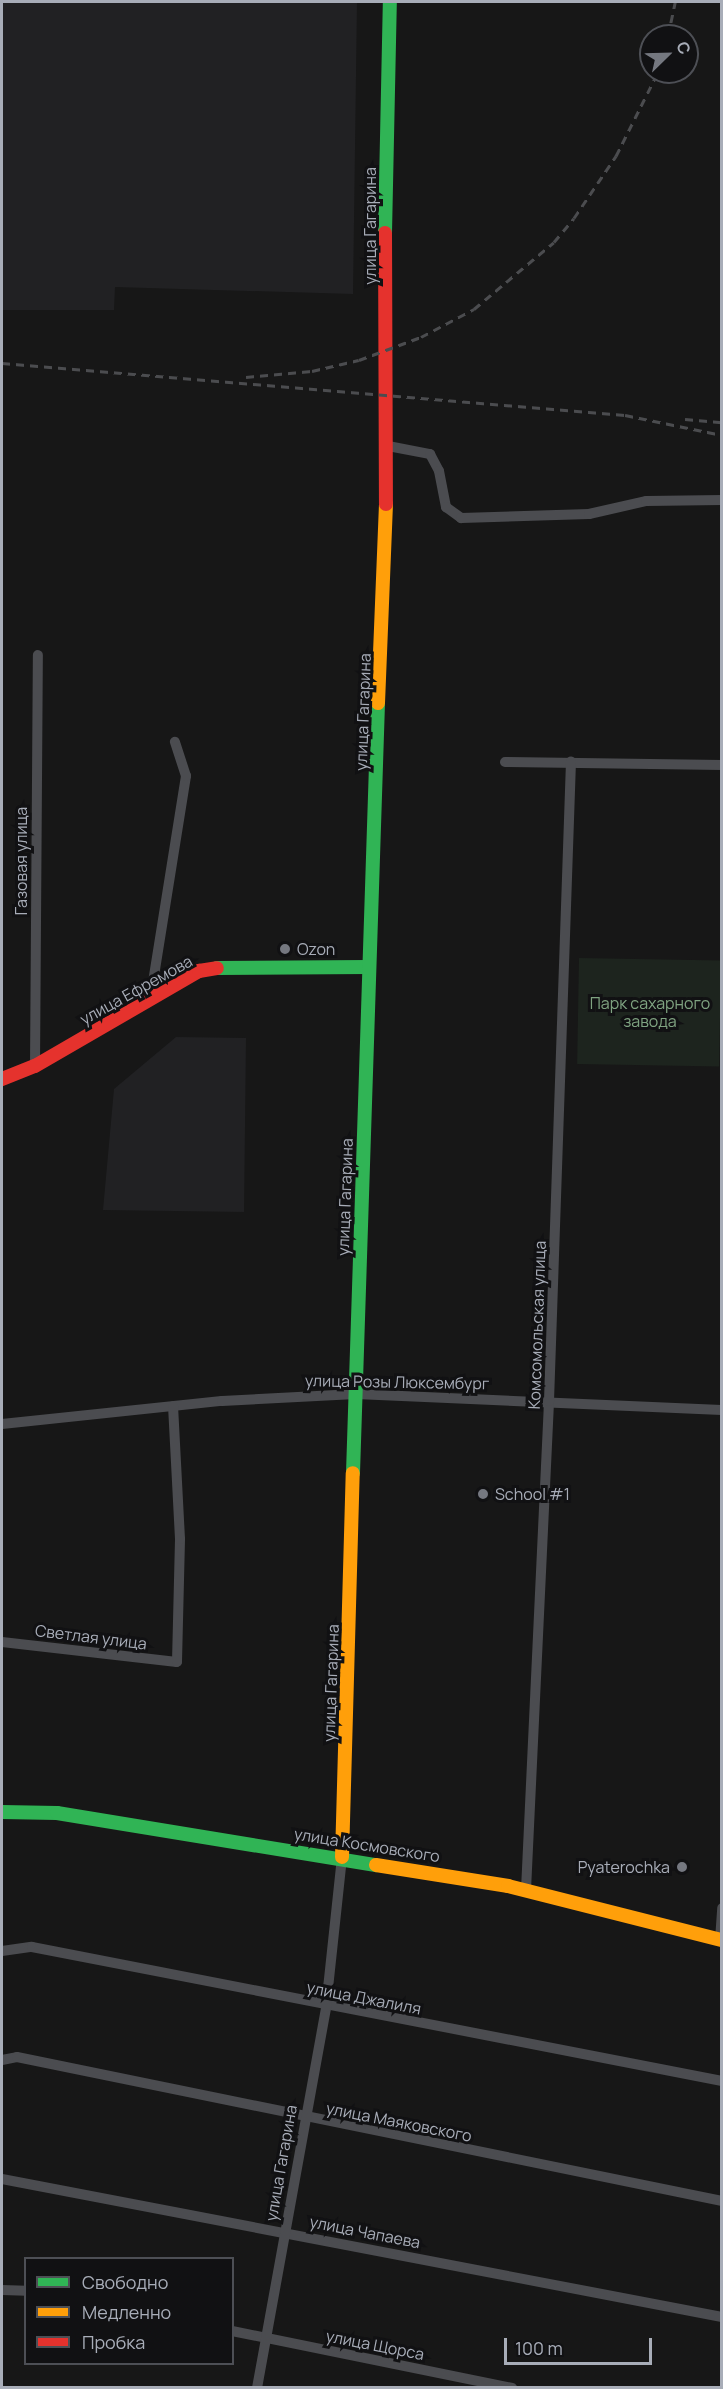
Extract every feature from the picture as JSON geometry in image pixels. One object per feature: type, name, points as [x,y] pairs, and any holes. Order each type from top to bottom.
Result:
[{"type":"street","name":"улица Гагарина","points":[[257,2388],[326,2007],[342,1857],[368,967],[388,446],[385,239],[390,2]]},
{"type":"street","points":[[388,446],[430,454],[439,471],[446,507],[461,518],[589,514],[646,501],[722,500]]},
{"type":"street","name":"Газовая улица","points":[[35,1066],[38,656]]},
{"type":"street","points":[[160,992],[153,982],[186,776],[175,742]]},
{"type":"street","points":[[505,762],[571,761],[722,765]]},
{"type":"street","name":"Комсомольская улица","points":[[526,1890],[549,1401],[571,761]]},
{"type":"street","name":"улица Ефремова","points":[[2,1079],[35,1066],[199,971],[220,967],[368,967]]},
{"type":"street","name":"улица Розы Люксембург","points":[[2,1424],[173,1406],[356,1394],[722,1410]]},
{"type":"street","name":"Светлая улица","points":[[2,1642],[177,1662],[180,1539],[173,1406]]},
{"type":"street","name":"улица Космовского","points":[[2,1812],[57,1813],[342,1857],[526,1890],[721,1940]]},
{"type":"street","points":[[721,1940],[722,1908]]},
{"type":"street","name":"улица Джалиля","points":[[2,1951],[32,1947],[326,2007],[722,2081]]},
{"type":"street","name":"улица Маяковского","points":[[2,2060],[17,2057],[306,2119],[722,2201]]},
{"type":"street","name":"улица Чапаева","points":[[2,2179],[722,2317]]},
{"type":"street","points":[[2,2290],[24,2291]]},
{"type":"street","name":"улица Щорса","points":[[234,2331],[512,2388]]},
{"type":"shaded area","points":[[2,2],[357,2],[353,294],[115,287],[114,310],[2,310]]},
{"type":"shaded area","points":[[176,1037],[246,1038],[244,1212],[103,1210],[114,1089]]},
{"type":"green space","name":"Парк сахарного завода","points":[[579,958],[721,960],[719,1066],[577,1064]]},
{"type":"railway","points":[[670,24],[675,2]]},
{"type":"railway","points":[[246,377],[312,371],[359,360],[421,337],[474,309],[554,242],[574,218],[616,156],[652,84]]},
{"type":"railway","points":[[2,363],[625,415],[722,435]]},
{"type":"railway","points":[[685,419],[722,422]]},
{"type":"traffic: fast","points":[[385,233],[390,2]]},
{"type":"traffic: fast","points":[[353,1473],[378,703]]},
{"type":"traffic: fast","points":[[217,968],[368,967]]},
{"type":"traffic: fast","points":[[2,1812],[57,1813],[376,1865]]},
{"type":"traffic: slow","points":[[378,703],[386,504]]},
{"type":"traffic: slow","points":[[342,1857],[353,1473]]},
{"type":"traffic: slow","points":[[376,1865],[508,1886],[722,1940]]},
{"type":"traffic: jam","points":[[385,233],[386,504]]},
{"type":"traffic: jam","points":[[2,1079],[35,1066],[199,971],[217,968]]},
{"type":"place","name":"Ozon","points":[[285,949]]},
{"type":"place","name":"School #1","points":[[483,1494]]},
{"type":"place","name":"Pyaterochka","points":[[682,1867]]}]
